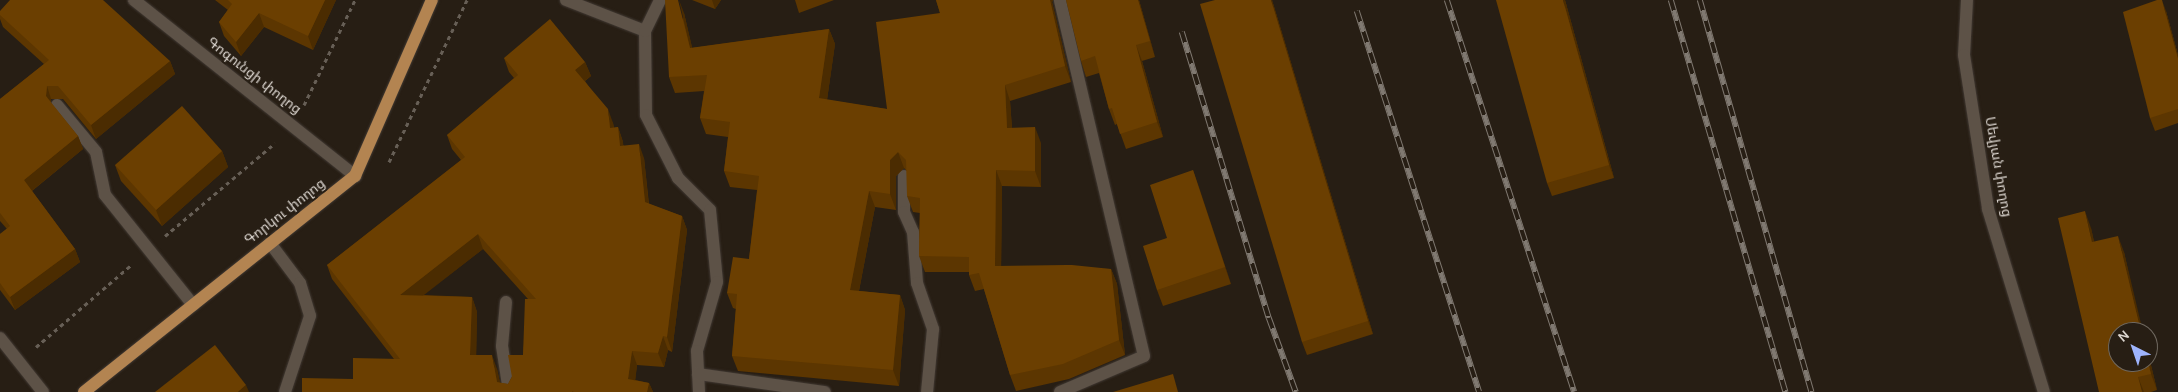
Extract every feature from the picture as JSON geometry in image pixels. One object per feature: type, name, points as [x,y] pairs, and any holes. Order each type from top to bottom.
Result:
[{"type":"main road","name":"Գորկու փողոց","points":[[84,392],[355,176],[432,0]]},
{"type":"street","name":"Գոգունցի փողոց","points":[[134,0],[355,176]]},
{"type":"street","points":[[566,0],[645,31]]},
{"type":"street","points":[[660,0],[645,31],[646,115],[678,178],[710,210],[717,282],[698,351],[699,392]]},
{"type":"street","points":[[1060,0],[1144,356],[1064,392]]},
{"type":"street","name":"Սեվյան փողոց","points":[[1967,0],[1964,55],[1988,209],[2044,392]]},
{"type":"street","points":[[57,105],[96,152],[105,195],[193,305]]},
{"type":"street","points":[[904,176],[904,212],[913,232],[918,283],[933,328],[927,392]]},
{"type":"street","points":[[270,243],[300,283],[310,316],[285,392]]},
{"type":"street","points":[[506,302],[502,346],[509,392]]},
{"type":"street","points":[[0,338],[43,392]]},
{"type":"street","points":[[698,374],[825,392]]},
{"type":"path","points":[[19,362],[149,250]]},
{"type":"building","points":[[10,0],[103,0],[170,61],[91,125],[58,86],[47,86],[46,96],[78,136],[24,180],[75,249],[10,297],[0,283],[0,234],[10,226],[0,213],[0,99],[49,60],[0,15],[0,11]]},
{"type":"building","points":[[228,0],[325,0],[308,36],[259,13],[236,42],[219,22],[232,4]]},
{"type":"building","points":[[665,0],[678,0],[690,48],[829,29],[819,98],[887,109],[876,22],[940,13],[936,0],[1050,0],[1065,66],[1005,85],[1007,128],[1035,127],[1035,171],[996,170],[995,266],[1072,265],[1111,269],[1119,340],[1063,364],[1010,375],[979,273],[969,275],[969,257],[919,256],[920,198],[907,196],[906,160],[898,152],[890,160],[890,194],[869,191],[850,290],[900,295],[893,370],[732,356],[737,294],[727,293],[733,257],[749,259],[759,176],[724,171],[730,122],[700,118],[707,75],[669,77]]},
{"type":"building","points":[[1066,0],[1138,0],[1150,41],[1136,45],[1157,122],[1120,134],[1112,108],[1109,109],[1095,56],[1081,61]]},
{"type":"building","points":[[1215,0],[1271,0],[1368,321],[1302,342],[1200,4]]},
{"type":"building","points":[[1496,0],[1563,0],[1609,165],[1547,183]]},
{"type":"building","points":[[2162,0],[2178,59],[2178,109],[2150,118],[2123,12]]},
{"type":"building","points":[[550,19],[585,62],[575,70],[608,109],[610,128],[618,127],[620,146],[639,144],[645,202],[682,216],[667,337],[663,336],[658,353],[632,351],[628,379],[649,383],[647,392],[302,392],[302,378],[353,379],[353,358],[400,359],[327,265],[465,157],[447,135],[518,75],[504,58]],"holes":[[[478,234],[536,299],[525,299],[523,355],[508,355],[512,377],[508,384],[497,382],[492,355],[470,355],[472,297],[400,295]]]},
{"type":"building","points":[[182,106],[222,151],[156,210],[115,165]]},
{"type":"building","points":[[1193,170],[1225,267],[1157,290],[1143,246],[1167,238],[1150,185]]},
{"type":"building","points":[[2085,211],[2092,242],[2118,236],[2139,322],[2108,322],[2108,372],[2150,372],[2151,374],[2138,377],[2142,392],[2099,392],[2058,218]]},
{"type":"building","points":[[215,345],[246,385],[238,392],[155,392]]},
{"type":"building","points":[[1173,374],[1178,392],[1113,392]]},
{"type":"railway","points":[[1447,0],[1574,392]]},
{"type":"railway","points":[[1671,0],[1786,392]]},
{"type":"railway","points":[[1700,0],[1812,392]]},
{"type":"railway","points":[[1357,11],[1479,392]]},
{"type":"railway","points":[[1182,32],[1269,318],[1296,392]]}]
